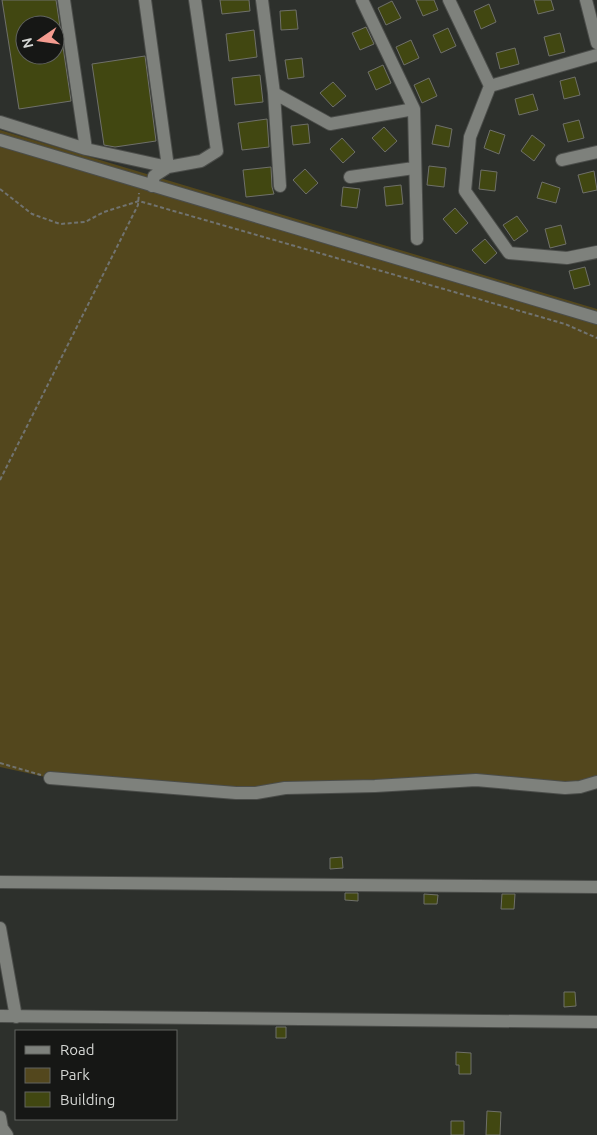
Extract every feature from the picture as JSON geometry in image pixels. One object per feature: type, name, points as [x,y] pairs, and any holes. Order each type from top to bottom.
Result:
[{"type":"lane","points":[[64,0],[86,149]]},
{"type":"lane","points":[[145,0],[168,167]]},
{"type":"lane","points":[[152,186],[154,176],[168,167],[201,161],[218,151],[195,0]]},
{"type":"lane","points":[[262,0],[274,93],[280,186]]},
{"type":"lane","points":[[362,0],[414,109],[417,240]]},
{"type":"lane","points":[[448,0],[490,86],[470,137],[465,191],[509,253],[568,258],[597,252]]},
{"type":"lane","points":[[586,0],[597,43]]},
{"type":"lane","points":[[490,86],[597,55]]},
{"type":"lane","points":[[274,93],[330,124],[414,109]]},
{"type":"lane","points":[[0,122],[86,149],[168,167]]},
{"type":"lane","points":[[0,140],[597,318]]},
{"type":"lane","points":[[562,160],[597,152]]},
{"type":"lane","points":[[350,177],[414,168]]},
{"type":"lane","points":[[50,778],[236,793],[256,793],[286,788],[376,786],[476,780],[565,788],[580,787],[597,782]]},
{"type":"lane","points":[[0,882],[597,887]]},
{"type":"lane","points":[[0,928],[16,1018]]},
{"type":"lane","points":[[0,1016],[16,1018],[597,1022]]},
{"type":"lane","points":[[0,1117],[2,1128],[7,1135]]},
{"type":"path","points":[[0,480],[138,206],[140,188],[152,186]]},
{"type":"path","points":[[0,189],[32,214],[60,224],[85,222],[114,208],[139,201],[565,324],[597,338]]},
{"type":"path","points":[[0,762],[50,778]]},
{"type":"green space","points":[[0,130],[597,309],[597,782],[256,793],[50,778],[0,767]]},
{"type":"building","points":[[2,0],[56,0],[58,15],[15,15],[15,65],[65,65],[65,61],[71,101],[19,109]]},
{"type":"building","points":[[220,0],[249,0],[250,11],[222,14]]},
{"type":"building","points":[[416,0],[434,0],[438,10],[423,16]]},
{"type":"building","points":[[534,0],[551,0],[554,10],[538,14]]},
{"type":"building","points":[[392,1],[401,18],[386,25],[378,8]]},
{"type":"building","points":[[489,4],[496,22],[481,29],[474,11]]},
{"type":"building","points":[[296,10],[298,29],[281,30],[280,11]]},
{"type":"building","points":[[366,27],[374,44],[360,50],[352,33]]},
{"type":"building","points":[[448,28],[456,46],[441,53],[433,35]]},
{"type":"building","points":[[254,30],[257,57],[229,61],[226,34]]},
{"type":"building","points":[[560,33],[565,52],[549,56],[544,37]]},
{"type":"building","points":[[411,40],[419,58],[404,65],[396,47]]},
{"type":"building","points":[[515,48],[519,64],[500,69],[496,53]]},
{"type":"building","points":[[145,56],[156,141],[115,147],[104,145],[92,64]]},
{"type":"building","points":[[302,58],[304,77],[288,79],[285,60]]},
{"type":"building","points":[[383,65],[391,83],[376,90],[368,72]]},
{"type":"building","points":[[260,75],[263,102],[235,105],[232,78]]},
{"type":"building","points":[[575,77],[580,95],[564,99],[560,81]]},
{"type":"building","points":[[429,78],[437,96],[422,103],[414,85]]},
{"type":"building","points":[[333,82],[346,96],[333,107],[320,93]]},
{"type":"building","points":[[533,94],[538,110],[519,115],[515,99]]},
{"type":"building","points":[[267,119],[269,147],[242,150],[238,123]]},
{"type":"building","points":[[579,120],[584,138],[568,142],[563,124]]},
{"type":"building","points":[[308,124],[310,143],[293,145],[291,126]]},
{"type":"building","points":[[436,125],[452,129],[449,147],[432,144]]},
{"type":"building","points":[[384,127],[397,141],[385,152],[372,138]]},
{"type":"building","points":[[490,130],[505,135],[499,154],[484,148]]},
{"type":"building","points":[[532,135],[545,145],[534,161],[521,151]]},
{"type":"building","points":[[342,138],[355,152],[343,163],[330,149]]},
{"type":"building","points":[[429,166],[446,168],[444,187],[427,185]]},
{"type":"building","points":[[271,167],[274,194],[246,197],[243,170]]},
{"type":"building","points":[[305,169],[318,183],[306,194],[293,180]]},
{"type":"building","points":[[481,170],[497,172],[495,191],[479,189]]},
{"type":"building","points":[[594,171],[597,190],[583,193],[578,175]]},
{"type":"building","points":[[542,182],[560,188],[556,203],[537,198]]},
{"type":"building","points":[[401,185],[403,204],[386,206],[384,187]]},
{"type":"building","points":[[343,187],[360,189],[357,208],[341,206]]},
{"type":"building","points":[[455,208],[468,223],[456,234],[443,219]]},
{"type":"building","points":[[517,216],[528,231],[514,241],[503,225]]},
{"type":"building","points":[[561,225],[566,244],[550,248],[545,229]]},
{"type":"building","points":[[485,239],[497,253],[485,264],[472,250]]},
{"type":"building","points":[[585,267],[590,285],[574,289],[569,271]]},
{"type":"building","points":[[342,857],[343,868],[330,869],[330,858]]},
{"type":"building","points":[[345,893],[358,893],[358,901],[345,900]]},
{"type":"building","points":[[424,894],[438,895],[437,904],[424,904]]},
{"type":"building","points":[[502,894],[515,894],[514,909],[501,909]]},
{"type":"building","points":[[564,992],[575,992],[576,1006],[564,1007]]},
{"type":"building","points":[[276,1027],[286,1027],[286,1038],[276,1038]]},
{"type":"building","points":[[456,1052],[471,1053],[471,1074],[459,1074],[459,1065],[456,1065]]},
{"type":"building","points":[[487,1111],[501,1112],[500,1135],[486,1135]]},
{"type":"building","points":[[451,1121],[464,1121],[464,1135],[451,1135]]}]
